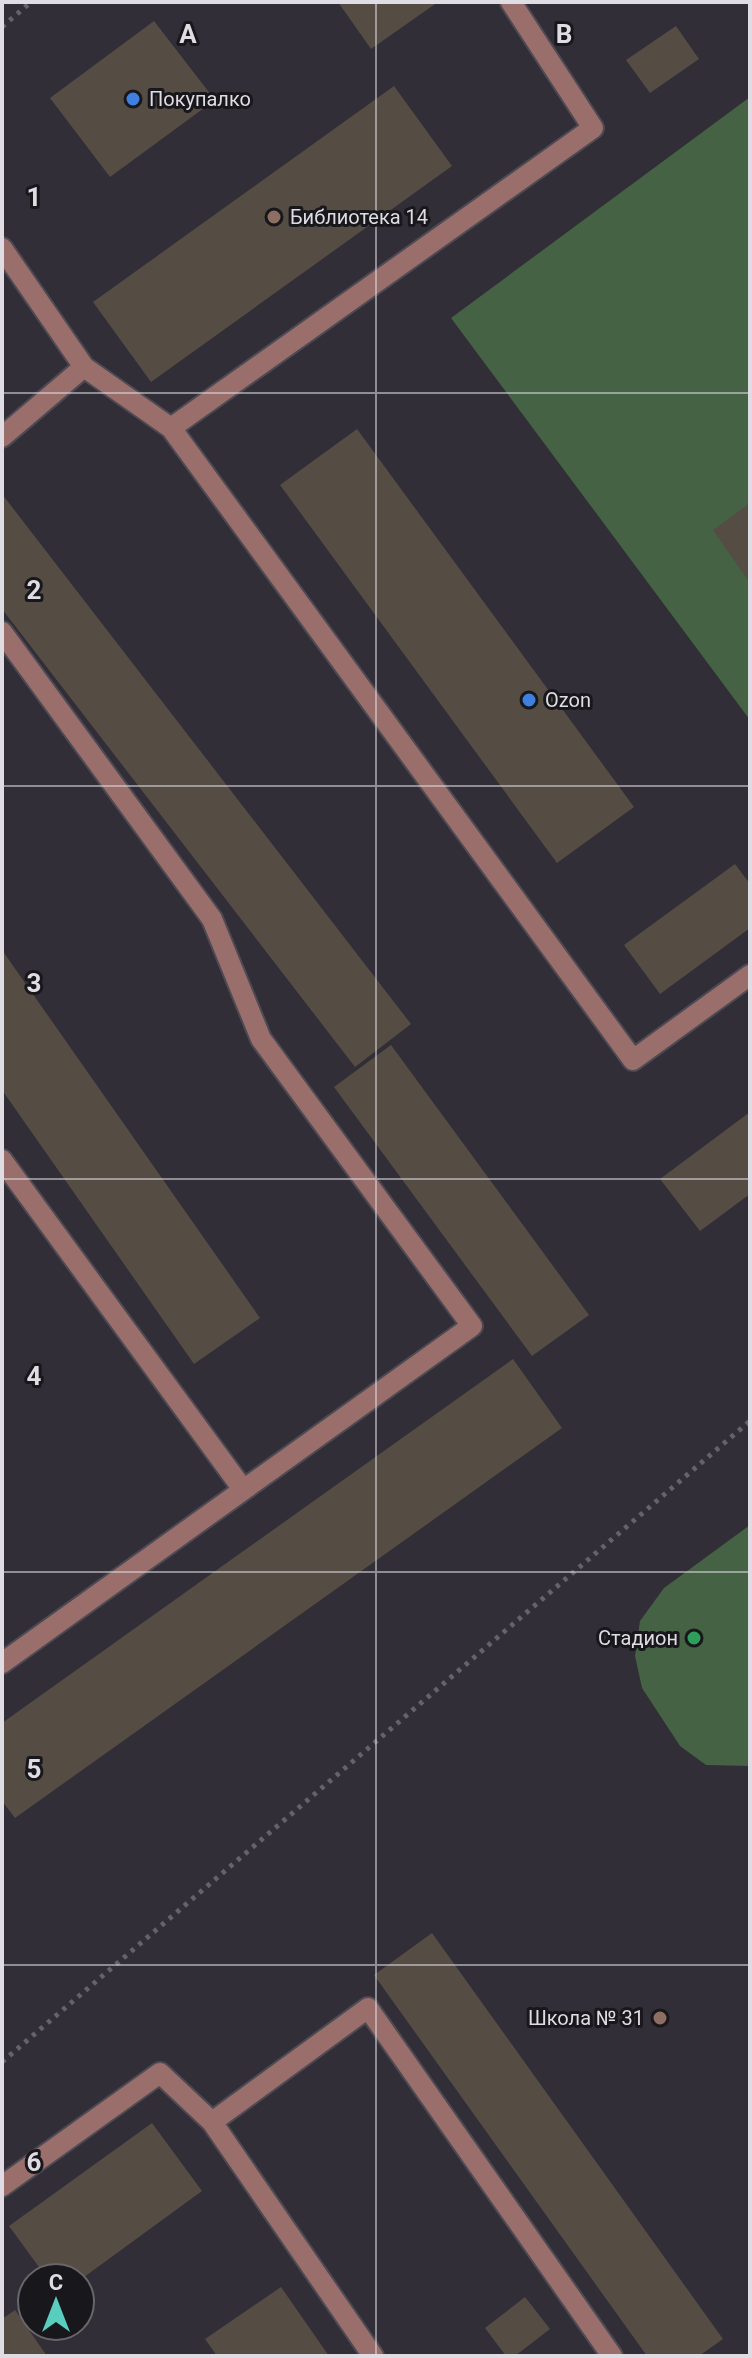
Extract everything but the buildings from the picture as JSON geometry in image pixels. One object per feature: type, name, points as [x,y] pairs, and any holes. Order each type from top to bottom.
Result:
[{"type":"lane","points":[[171,428],[593,128],[511,2]]},
{"type":"lane","points":[[2,248],[84,367],[171,428],[633,1060],[750,975]]},
{"type":"lane","points":[[2,437],[84,367]]},
{"type":"lane","points":[[2,632],[212,919],[261,1039],[472,1326],[2,1663]]},
{"type":"lane","points":[[2,1160],[242,1488]]},
{"type":"lane","points":[[212,2122],[368,2008],[612,2356]]},
{"type":"lane","points":[[2,2186],[160,2073],[212,2122],[373,2356]]},
{"type":"path","points":[[2,27],[31,2]]},
{"type":"path","points":[[2,2062],[750,1421]]},
{"type":"green space","points":[[750,97],[750,720],[451,318]]},
{"type":"green space","name":"Стадион","points":[[750,1525],[750,1766],[706,1765],[680,1746],[642,1688],[635,1656],[640,1621],[664,1588]]},
{"type":"place","name":"Покупалко","points":[[133,99]]},
{"type":"place","name":"Библиотека 14","points":[[274,217]]},
{"type":"place","name":"Ozon","points":[[529,700]]},
{"type":"place","name":"Стадион","points":[[694,1638]]},
{"type":"place","name":"Школа № 31","points":[[660,2018]]}]
